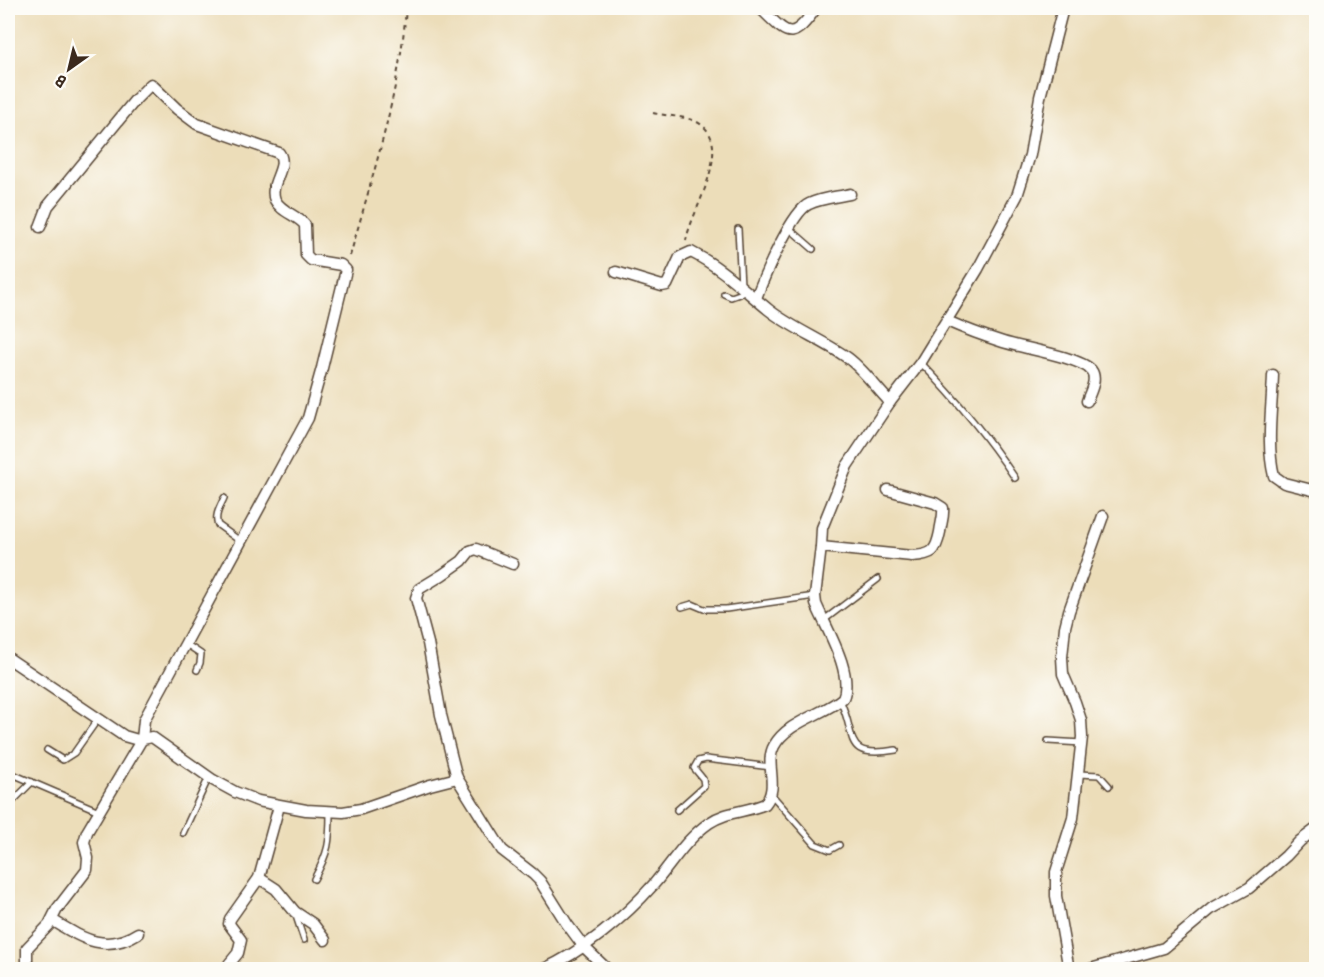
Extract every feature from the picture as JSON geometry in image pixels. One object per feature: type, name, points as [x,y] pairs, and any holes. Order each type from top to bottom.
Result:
[{"type":"street","points":[[760,8],[785,32],[791,33],[797,30],[816,8]]},
{"type":"street","points":[[542,969],[558,967],[584,947],[652,885],[699,831],[720,817],[762,805],[767,801],[771,794],[773,781],[770,758],[782,736],[840,700],[846,691],[845,675],[815,596],[824,520],[847,466],[890,402],[921,362],[1011,209],[1024,178],[1030,155],[1060,8]]},
{"type":"street","points":[[27,969],[27,948],[52,920],[57,909],[87,870],[88,858],[84,842],[87,832],[142,739],[144,720],[308,418],[346,270],[341,265],[312,260],[306,255],[305,225],[277,203],[274,197],[282,162],[279,153],[197,124],[177,109],[151,84],[135,99],[48,206],[40,226]]},
{"type":"street","points":[[748,292],[799,212],[807,204],[850,194]]},
{"type":"street","points":[[616,272],[662,286],[667,285],[680,257],[691,252],[731,276],[769,310],[801,332],[858,366],[890,402]]},
{"type":"street","points":[[947,321],[1000,341],[1048,352],[1084,365],[1091,371],[1094,378],[1087,401]]},
{"type":"street","points":[[1273,375],[1271,467],[1274,476],[1284,483],[1315,491]]},
{"type":"street","points":[[821,547],[912,556],[925,555],[935,549],[943,508],[935,503],[888,490]]},
{"type":"street","points":[[1069,969],[1056,896],[1056,872],[1073,818],[1082,743],[1081,720],[1076,702],[1063,674],[1062,657],[1069,611],[1103,516]]},
{"type":"street","points":[[513,564],[476,549],[470,551],[462,561],[419,590],[417,594],[417,604],[428,643],[441,715],[457,778],[502,850],[533,873],[584,947],[608,969]]},
{"type":"street","points":[[8,658],[130,739],[152,737],[156,739],[209,777],[248,798],[279,806],[330,812],[361,809],[457,778]]},
{"type":"street","points":[[229,964],[238,953],[242,940],[229,924],[230,919],[259,878],[279,806]]},
{"type":"street","points":[[1087,969],[1164,948],[1178,934],[1211,909],[1249,888],[1300,841],[1317,829]]},
{"type":"street","points":[[259,878],[276,889],[295,912],[314,924],[326,940]]},
{"type":"street","points":[[52,920],[74,933],[110,944],[118,943],[138,933]]},
{"type":"lane","points":[[789,228],[813,249]]},
{"type":"lane","points":[[724,294],[735,297],[748,292],[738,229]]},
{"type":"lane","points":[[921,362],[981,429],[1015,478]]},
{"type":"lane","points":[[1315,491],[1317,449]]},
{"type":"lane","points":[[224,498],[216,522],[240,542]]},
{"type":"lane","points":[[823,621],[878,579]]},
{"type":"lane","points":[[682,607],[692,604],[704,609],[726,609],[815,596]]},
{"type":"lane","points":[[186,644],[201,654],[197,670]]},
{"type":"lane","points":[[840,700],[848,720],[850,735],[860,749],[867,753],[896,750]]},
{"type":"lane","points":[[47,750],[63,759],[69,757],[98,719]]},
{"type":"lane","points":[[1048,741],[1082,743]]},
{"type":"lane","points":[[677,810],[704,786],[703,779],[694,768],[698,761],[706,759],[771,767]]},
{"type":"lane","points":[[8,772],[99,811]]},
{"type":"lane","points":[[1078,774],[1099,775],[1108,786]]},
{"type":"lane","points":[[183,833],[209,777]]},
{"type":"lane","points":[[8,806],[32,782]]},
{"type":"lane","points":[[771,794],[815,844],[830,850],[839,845]]},
{"type":"lane","points":[[314,879],[327,856],[330,844],[330,812]]},
{"type":"lane","points":[[295,912],[304,940]]},
{"type":"path","points":[[346,270],[387,121],[404,34],[406,8]]},
{"type":"path","points":[[653,113],[695,121],[708,132],[712,146],[710,176],[686,238],[691,252]]}]
